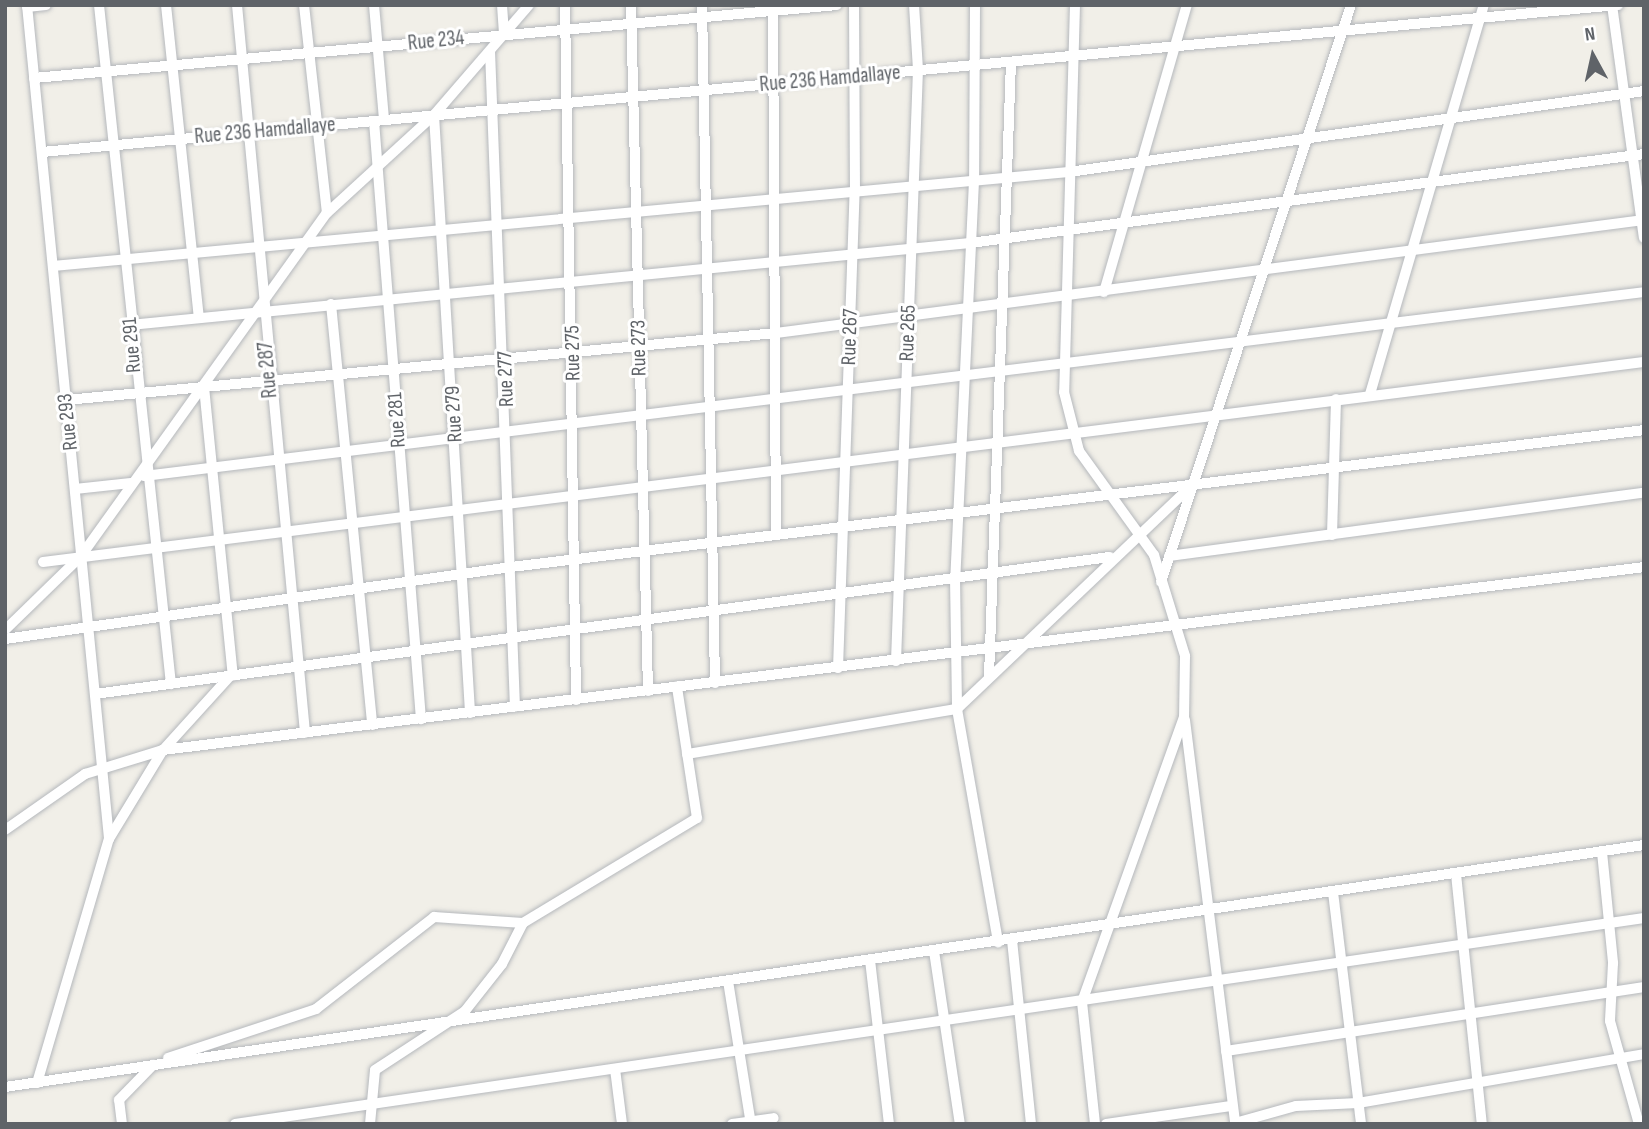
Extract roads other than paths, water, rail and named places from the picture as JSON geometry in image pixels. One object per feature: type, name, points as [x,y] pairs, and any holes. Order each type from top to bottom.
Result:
[{"type":"street","points":[[27,6],[46,5]]},
{"type":"street","name":"Rue 291","points":[[99,5],[144,471],[171,684]]},
{"type":"street","points":[[166,5],[199,317]]},
{"type":"street","name":"Rue 287","points":[[237,5],[275,459],[305,733]]},
{"type":"street","points":[[304,5],[327,212]]},
{"type":"street","name":"Rue 281","points":[[374,5],[378,47],[377,164],[421,719]]},
{"type":"street","points":[[502,5],[504,34]]},
{"type":"street","points":[[5,630],[81,556],[131,483],[144,471],[262,311],[327,212],[434,115],[529,5]]},
{"type":"street","name":"Rue 275","points":[[565,5],[573,352],[576,700]]},
{"type":"street","name":"Rue 273","points":[[631,5],[648,691]]},
{"type":"street","points":[[702,5],[704,268],[715,683]]},
{"type":"street","name":"Rue 234","points":[[34,78],[837,5]]},
{"type":"street","name":"Rue 267","points":[[838,668],[855,192],[854,5]]},
{"type":"street","name":"Rue 265","points":[[896,661],[918,71],[914,5]]},
{"type":"street","points":[[975,5],[974,181],[955,578],[957,709],[998,942]]},
{"type":"street","points":[[1074,5],[1063,297],[1064,364],[1072,430],[1104,494],[1154,555],[1185,656],[1184,717],[1235,1123],[1296,1107],[1358,1103],[1644,1054]]},
{"type":"street","points":[[1104,292],[1187,5]]},
{"type":"street","points":[[1161,582],[1290,201],[1307,136],[1351,5]]},
{"type":"street","points":[[1370,394],[1485,5]]},
{"type":"street","name":"Rue 236 Hamdallaye","points":[[41,152],[1618,5]]},
{"type":"street","name":"Rue 293","points":[[27,6],[109,839]]},
{"type":"street","points":[[1612,6],[1624,93],[1638,154],[1644,238]]},
{"type":"street","points":[[773,9],[776,535]]},
{"type":"street","name":"Rue 277","points":[[490,51],[501,225],[515,707]]},
{"type":"street","points":[[989,676],[993,508],[1012,62]]},
{"type":"street","points":[[53,266],[1069,172],[1307,136],[1644,91]]},
{"type":"street","name":"Rue 279","points":[[434,115],[448,293],[470,713]]},
{"type":"street","points":[[130,325],[970,243],[1638,154]]},
{"type":"street","points":[[65,400],[776,333],[1643,220]]},
{"type":"street","points":[[144,471],[212,467],[1242,344],[1644,292]]},
{"type":"street","points":[[331,304],[372,725]]},
{"type":"street","points":[[43,562],[152,545],[845,457],[1644,362]]},
{"type":"street","points":[[37,1083],[109,839],[163,750],[231,676],[204,387]]},
{"type":"street","points":[[1332,535],[1338,466],[1336,399]]},
{"type":"street","points":[[5,639],[575,559],[1644,430]]},
{"type":"street","points":[[75,489],[131,483]]},
{"type":"street","points":[[687,754],[957,709],[989,676],[1027,645],[1110,556],[1194,483]]},
{"type":"street","points":[[1170,556],[1644,493]]},
{"type":"street","points":[[95,694],[1110,556]]},
{"type":"street","points":[[5,830],[102,766],[163,750],[1644,568]]},
{"type":"street","points":[[370,1124],[368,1104],[375,1070],[442,1023],[466,1011],[502,964],[523,923],[697,818],[677,687]]},
{"type":"street","points":[[1095,1124],[1082,1002],[1104,926],[1184,717]]},
{"type":"street","points":[[5,1087],[1644,845]]},
{"type":"street","points":[[1602,852],[1610,923],[1610,1021],[1623,1058],[1639,1124]]},
{"type":"street","points":[[1456,874],[1482,1124]]},
{"type":"street","points":[[1333,892],[1361,1124]]},
{"type":"street","points":[[122,1124],[119,1100],[151,1066],[316,1009],[434,916],[523,923]]},
{"type":"street","points":[[235,1124],[878,1030],[1218,984],[1342,962],[1644,918]]},
{"type":"street","points":[[1012,940],[1031,1124]]},
{"type":"street","points":[[934,951],[960,1124]]},
{"type":"street","points":[[870,960],[889,1124]]},
{"type":"street","points":[[728,981],[750,1122]]},
{"type":"street","points":[[1226,1051],[1644,987]]},
{"type":"street","points":[[615,1069],[622,1124]]},
{"type":"street","points":[[1106,1124],[1165,1119],[1231,1106]]},
{"type":"street","points":[[732,1124],[774,1118]]}]
